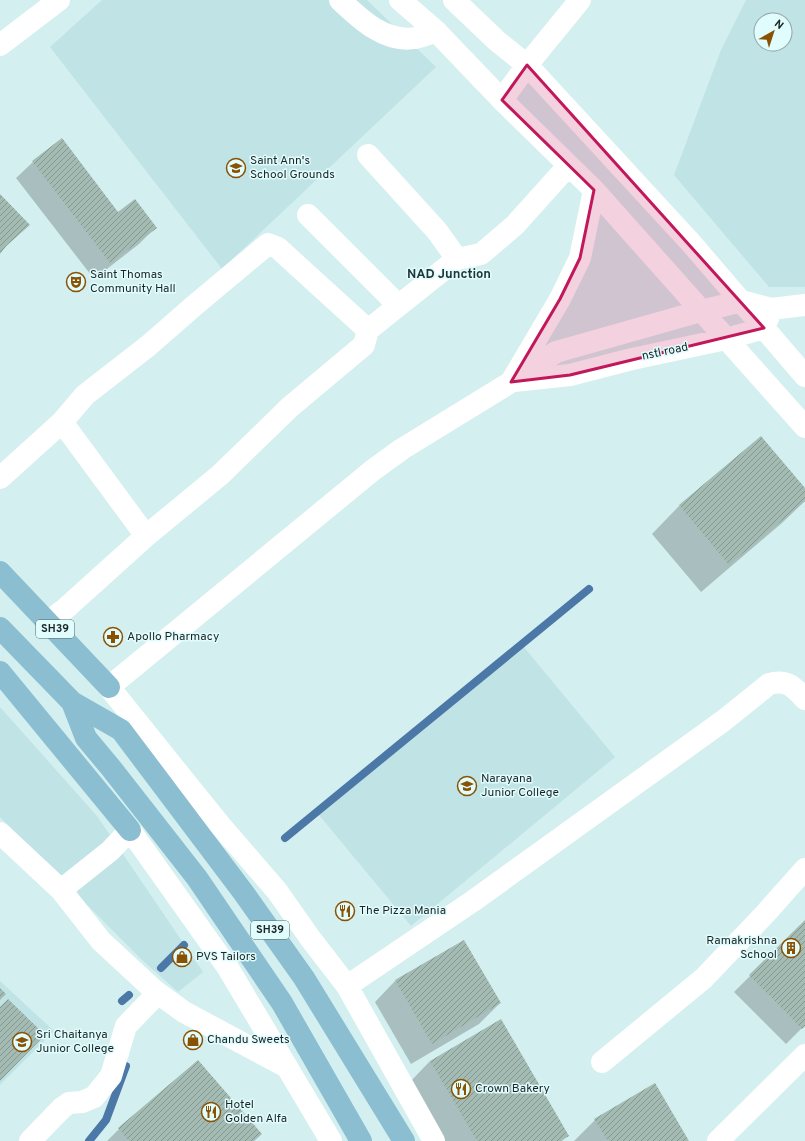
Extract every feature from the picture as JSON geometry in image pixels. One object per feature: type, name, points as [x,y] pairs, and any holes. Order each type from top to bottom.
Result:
[{"type":"main road","name":"SH39","points":[[0,572],[108,687]]},
{"type":"main road","points":[[0,628],[72,702]]},
{"type":"main road","points":[[2,679],[130,830]]},
{"type":"main road","name":"SH39","points":[[72,702],[121,730],[243,892],[304,978],[404,1141]]},
{"type":"main road","name":"SH39","points":[[72,702],[86,738],[197,878],[282,1003],[362,1141]]},
{"type":"street","points":[[0,45],[58,0]]},
{"type":"street","points":[[340,0],[359,18],[378,31],[402,38],[415,38],[436,32]]},
{"type":"street","points":[[400,0],[436,32],[502,100],[594,190],[805,427]]},
{"type":"street","points":[[454,0],[497,41],[527,65],[742,301],[768,318],[805,376]]},
{"type":"street","points":[[502,100],[527,65],[580,0]]},
{"type":"street","points":[[368,155],[436,231],[457,259]]},
{"type":"street","points":[[48,622],[65,609],[146,536],[220,475],[290,407],[364,345],[368,330],[457,259],[481,254],[515,225],[568,166]]},
{"type":"street","points":[[511,382],[560,299],[580,258],[594,190]]},
{"type":"street","points":[[308,215],[398,306]]},
{"type":"street","points":[[0,478],[62,422],[85,395],[148,346],[268,244],[278,248],[368,330]]},
{"type":"street","points":[[434,1141],[347,986],[310,938],[277,891],[220,825],[108,687],[372,470],[402,449],[511,382],[556,352],[742,301]]},
{"type":"street","name":"nstl road","points":[[511,382],[570,375],[632,359],[726,339],[768,318],[805,304]]},
{"type":"street","points":[[62,422],[146,536]]},
{"type":"street","points":[[347,986],[473,901],[723,721],[770,684],[779,681],[787,683],[796,689],[805,699]]},
{"type":"street","points":[[61,890],[110,851],[130,830],[228,968],[331,1141]]},
{"type":"street","points":[[0,833],[61,890],[101,941],[158,993],[184,1012],[286,1066]]},
{"type":"street","points":[[602,1062],[704,978],[765,914],[805,869]]},
{"type":"street","points":[[30,1141],[62,1108],[69,1103],[82,1102],[94,1097],[111,1076],[126,1026],[158,993]]},
{"type":"street","points":[[718,1141],[805,1055]]},
{"type":"highlighted area","points":[[527,65],[764,328],[570,375],[511,382],[560,299],[580,258],[594,190],[502,100]]},
{"type":"shaded area","name":"Saint Ann's School Grounds","points":[[102,0],[367,0],[436,67],[222,269],[50,47]]},
{"type":"shaded area","points":[[746,0],[805,0],[805,287],[769,287],[674,175],[721,50]]},
{"type":"shaded area","name":"Narayana Junior College","points":[[523,646],[615,757],[411,926],[319,815]]},
{"type":"shaded area","points":[[0,707],[97,816],[203,972],[178,992],[142,960],[0,817]]},
{"type":"shaded area","name":"Sri Chaitanya Junior College","points":[[0,981],[54,1031],[0,1085]]},
{"type":"building","points":[[62,138],[118,212],[135,199],[157,228],[110,263],[32,161]]},
{"type":"building","points":[[0,194],[30,225],[7,245],[0,254]]},
{"type":"building","points":[[761,436],[805,488],[805,501],[729,565],[679,505]]},
{"type":"building","name":"Ramakrishna School","points":[[805,920],[805,1026],[802,1029],[749,975]]},
{"type":"building","points":[[464,940],[501,1003],[432,1044],[395,980]]},
{"type":"building","points":[[0,988],[6,994],[0,1000]]},
{"type":"building","name":"Sri Chaitanya Junior College","points":[[8,999],[45,1035],[0,1081],[0,1007]]},
{"type":"building","points":[[501,1019],[569,1136],[560,1141],[477,1141],[430,1061]]},
{"type":"building","points":[[198,1060],[262,1134],[254,1141],[129,1141],[118,1128]]},
{"type":"building","points":[[655,1083],[689,1141],[608,1141],[594,1119]]},
{"type":"waterway","points":[[285,838],[589,589]]},
{"type":"waterway","points":[[161,968],[184,945]]},
{"type":"waterway","points":[[122,1001],[129,995]]},
{"type":"waterway","points":[[89,1141],[106,1120],[126,1066]]},
{"type":"place","name":"Saint Ann's School Grounds","points":[[236,168]]},
{"type":"place","name":"Saint Thomas Community Hall","points":[[76,282]]},
{"type":"place","name":"Apollo Pharmacy","points":[[113,637]]},
{"type":"place","name":"Narayana Junior College","points":[[467,786]]},
{"type":"place","name":"The Pizza Mania","points":[[345,911]]},
{"type":"place","name":"Ramakrishna School","points":[[791,948]]},
{"type":"place","name":"PVS Tailors","points":[[182,957]]},
{"type":"place","name":"Chandu Sweets","points":[[193,1040]]},
{"type":"place","name":"Sri Chaitanya Junior College","points":[[22,1042]]},
{"type":"place","name":"Crown Bakery","points":[[461,1089]]},
{"type":"place","name":"Hotel Golden Alfa","points":[[211,1112]]},
{"type":"district","name":"NAD Junction","points":[[449,275]]}]
